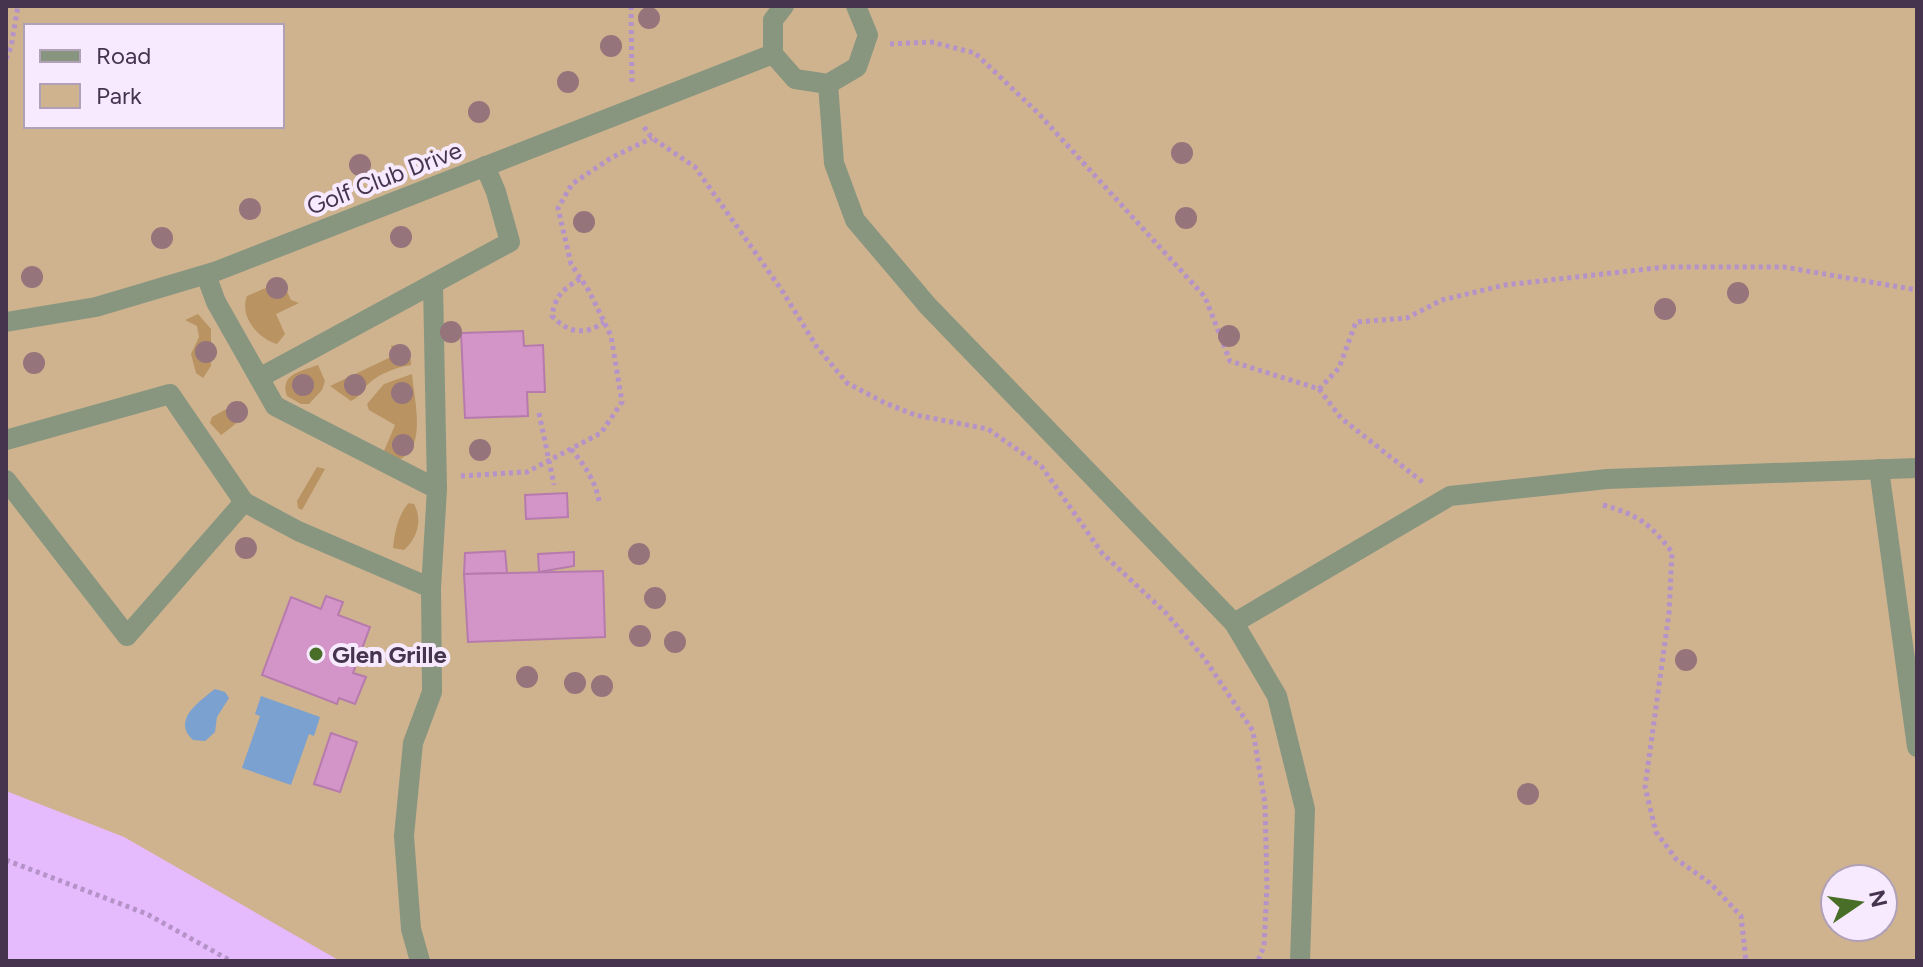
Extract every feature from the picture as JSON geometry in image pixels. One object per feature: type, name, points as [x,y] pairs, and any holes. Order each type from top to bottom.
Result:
[{"type":"street","points":[[784,6],[773,20],[773,54],[795,79],[828,84],[857,67],[864,48],[868,35],[856,6]]},
{"type":"street","name":"Golf Club Drive","points":[[6,322],[96,307],[206,275],[773,54]]},
{"type":"street","points":[[828,84],[834,163],[855,220],[928,306],[1234,623],[1277,696],[1305,809],[1300,961]]},
{"type":"street","points":[[259,378],[510,242],[485,166]]},
{"type":"street","points":[[206,275],[216,302],[275,406],[445,483]]},
{"type":"street","points":[[420,961],[411,929],[404,836],[413,743],[432,692],[431,588],[445,483],[433,284]]},
{"type":"street","points":[[6,440],[170,394],[244,502],[298,531],[431,588]]},
{"type":"street","points":[[1234,623],[1450,496],[1607,479],[1917,468]]},
{"type":"street","points":[[1879,469],[1917,747]]},
{"type":"street","points":[[6,480],[127,636],[244,502]]},
{"type":"path","points":[[631,6],[632,109],[652,138],[695,167],[781,289],[817,347],[847,383],[915,415],[988,429],[1042,467],[1102,553],[1166,613],[1204,658],[1253,731],[1265,804],[1264,946],[1258,961]]},
{"type":"path","points":[[6,59],[18,7]]},
{"type":"path","points":[[864,48],[931,42],[975,53],[1039,114],[1205,297],[1230,361],[1319,389],[1341,418],[1418,481],[1450,496]]},
{"type":"path","points":[[445,483],[527,472],[601,433],[622,402],[611,336],[571,264],[558,208],[572,184],[611,158],[652,138]]},
{"type":"path","points":[[1319,389],[1339,368],[1356,322],[1407,318],[1442,300],[1505,285],[1665,267],[1784,267],[1917,290]]},
{"type":"path","points":[[580,279],[566,287],[555,299],[552,316],[563,328],[581,332],[594,329],[604,322]]},
{"type":"path","points":[[539,413],[554,485]]},
{"type":"path","points":[[571,449],[588,470],[597,487],[599,501]]},
{"type":"path","points":[[1588,501],[1632,513],[1653,527],[1672,552],[1669,613],[1645,787],[1656,832],[1676,859],[1710,883],[1741,916],[1746,961]]},
{"type":"path","points":[[6,860],[147,914],[231,961]]},
{"type":"green space","points":[[6,6],[1917,6],[1917,961],[340,961],[124,837],[6,791]]},
{"type":"shaded area","points":[[282,281],[291,300],[299,303],[276,314],[285,334],[277,344],[263,337],[252,326],[245,304],[247,296]]},
{"type":"shaded area","points":[[198,314],[211,329],[211,366],[203,378],[196,373],[191,354],[199,337],[197,326],[185,320]]},
{"type":"shaded area","points":[[391,345],[408,354],[411,365],[381,375],[351,401],[330,386],[393,356]]},
{"type":"shaded area","points":[[318,365],[325,381],[322,390],[309,404],[301,404],[287,396],[285,389],[289,378]]},
{"type":"shaded area","points":[[412,374],[416,437],[406,456],[395,461],[384,451],[395,425],[369,410],[367,404],[384,384]]},
{"type":"shaded area","points":[[241,401],[247,410],[236,424],[221,435],[210,423],[212,417]]},
{"type":"shaded area","points":[[317,467],[325,469],[302,510],[298,508],[297,501]]},
{"type":"shaded area","points":[[409,503],[414,504],[417,510],[415,535],[404,550],[393,548],[402,512]]},
{"type":"water","points":[[215,689],[225,692],[229,698],[217,717],[215,732],[205,741],[193,740],[187,733],[186,718]]},
{"type":"water","points":[[261,696],[320,717],[314,736],[309,734],[291,785],[242,768],[260,716],[255,714]]},
{"type":"building","points":[[523,331],[524,346],[543,345],[545,392],[527,392],[528,416],[465,418],[461,333]]},
{"type":"building","points":[[567,493],[568,517],[526,519],[525,495]]},
{"type":"building","points":[[505,551],[507,573],[464,574],[465,553]]},
{"type":"building","points":[[574,552],[574,566],[539,572],[538,554]]},
{"type":"building","points":[[603,571],[605,637],[468,642],[464,574]]},
{"type":"building","points":[[326,596],[343,602],[338,615],[370,627],[353,673],[366,677],[355,704],[339,698],[337,704],[262,675],[291,597],[321,609]]},
{"type":"building","points":[[331,733],[357,742],[340,792],[314,784]]},
{"type":"place","name":"Glen Grille","points":[[316,654]]}]
